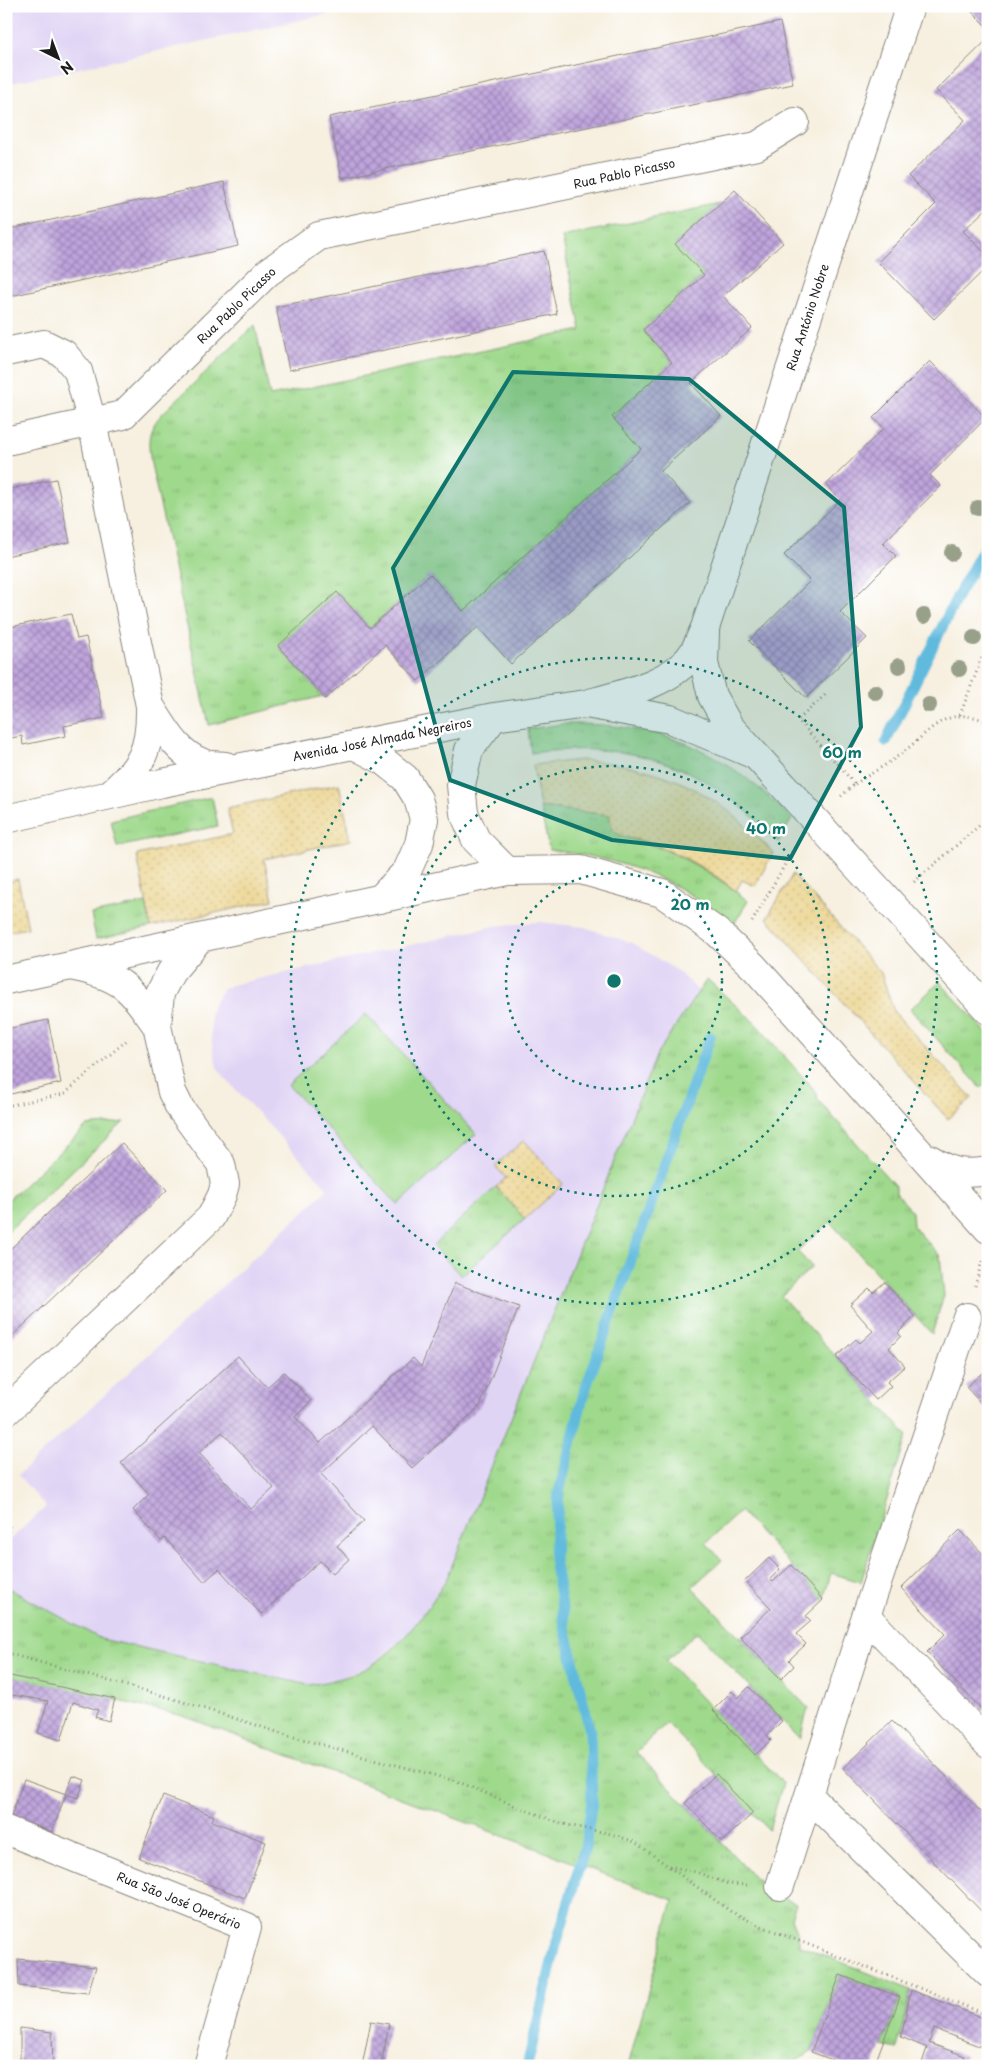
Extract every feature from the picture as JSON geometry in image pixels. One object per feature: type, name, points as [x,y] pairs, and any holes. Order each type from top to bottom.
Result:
[{"type":"street","name":"Rua António Nobre","points":[[705,628],[910,6]]},
{"type":"street","name":"Rua Pablo Picasso","points":[[6,441],[123,415],[266,272],[319,236],[757,146],[795,122]]},
{"type":"street","points":[[6,352],[44,344],[64,354],[78,370],[92,422],[150,706],[150,730],[138,767],[128,780],[110,795]]},
{"type":"street","points":[[586,704],[647,686],[672,673],[692,654],[705,628]]},
{"type":"street","points":[[705,628],[704,663],[712,696],[729,726],[988,1010]]},
{"type":"street","name":"Avenida José Almada Negreiros","points":[[6,819],[110,795],[494,717],[586,704],[670,719],[755,755]]},
{"type":"street","points":[[150,706],[173,741],[190,757],[204,764],[241,768]]},
{"type":"street","points":[[494,717],[469,750],[461,785],[464,814],[476,840],[507,871]]},
{"type":"street","points":[[354,745],[381,759],[405,778],[418,799],[424,819],[419,844],[407,871],[380,899]]},
{"type":"street","points":[[6,980],[507,871],[581,870],[662,893],[717,932],[754,967],[988,1229]]},
{"type":"street","points":[[6,1412],[211,1217],[222,1195],[225,1184],[221,1164],[198,1130],[188,1119],[172,1092],[157,1026],[160,993],[171,972],[199,939]]},
{"type":"street","points":[[73,966],[98,972],[122,984],[134,993],[157,1026]]},
{"type":"street","points":[[918,1152],[944,1168],[967,1174],[988,1171]]},
{"type":"street","points":[[780,1886],[866,1616],[967,1317]]},
{"type":"street","points":[[866,1616],[988,1744]]},
{"type":"street","points":[[809,1796],[988,1974]]},
{"type":"street","name":"Rua São José Operário","points":[[6,1830],[247,1927],[208,2066]]},
{"type":"path","points":[[960,715],[988,642]]},
{"type":"path","points":[[798,720],[825,695]]},
{"type":"path","points":[[855,784],[902,753],[929,729],[944,720],[960,715],[977,717],[988,722]]},
{"type":"path","points":[[907,888],[988,818]]},
{"type":"path","points":[[6,1106],[64,1094],[138,1031],[157,1026]]},
{"type":"path","points":[[967,1317],[983,1256]]},
{"type":"path","points":[[6,1524],[12,1529],[6,1534]]},
{"type":"path","points":[[6,1652],[168,1697],[290,1736],[459,1782],[522,1810],[563,1824],[611,1834],[636,1842],[730,1911],[756,1924],[988,2015]]},
{"type":"path","points":[[668,1866],[696,1872],[728,1884],[780,1886]]},
{"type":"highlighted area","points":[[513,372],[689,379],[844,507],[861,727],[790,859],[612,840],[450,780],[393,568]]},
{"type":"shaded area","points":[[6,6],[365,6],[6,84]]},
{"type":"shaded area","points":[[539,922],[584,927],[632,943],[676,970],[699,991],[657,1054],[447,1578],[425,1614],[408,1634],[371,1666],[341,1678],[309,1685],[101,1639],[6,1587],[6,1543],[46,1507],[18,1475],[328,1189],[217,1067],[212,1045],[210,1014],[214,1002],[223,989],[231,985],[495,926]]},
{"type":"green space","points":[[720,204],[676,244],[704,275],[643,330],[672,362],[612,417],[641,449],[463,611],[430,574],[370,628],[337,592],[278,646],[323,696],[209,725],[151,464],[150,437],[157,419],[255,325],[270,396],[581,330],[562,237]]},
{"type":"green space","points":[[563,724],[631,728],[689,744],[715,757],[741,774],[766,794],[792,819],[778,842],[751,815],[724,793],[696,776],[667,763],[636,755],[604,750],[531,753],[528,729]]},
{"type":"green space","points":[[212,797],[218,826],[117,847],[111,820]]},
{"type":"green space","points":[[540,807],[611,815],[610,820],[620,835],[672,853],[717,878],[748,901],[734,924],[690,894],[647,873],[602,859],[549,850]]},
{"type":"green space","points":[[146,903],[151,927],[96,939],[91,914]]},
{"type":"green space","points":[[707,979],[756,1024],[817,1093],[818,1100],[896,1187],[896,1193],[912,1211],[913,1226],[940,1256],[944,1295],[932,1334],[830,1222],[797,1251],[812,1267],[781,1296],[907,1435],[861,1582],[831,1573],[823,1600],[740,1511],[706,1543],[722,1560],[692,1587],[808,1708],[800,1739],[697,1632],[666,1661],[783,1783],[769,1830],[667,1723],[636,1752],[755,1878],[779,1897],[796,1904],[791,1918],[801,1946],[911,1990],[897,2049],[882,2046],[900,1997],[840,1975],[811,2052],[790,2066],[628,2066],[673,1900],[183,1716],[6,1675],[6,1587],[101,1639],[309,1685],[358,1673],[372,1665],[395,1647],[414,1626],[447,1578],[657,1054]]},
{"type":"green space","points":[[940,982],[988,1034],[988,1082],[981,1088],[910,1009]]},
{"type":"green space","points":[[366,1014],[476,1134],[398,1205],[288,1085]]},
{"type":"green space","points":[[124,1122],[6,1233],[6,1202],[87,1126]]},
{"type":"green space","points":[[496,1187],[525,1219],[461,1276],[433,1245]]},
{"type":"sand","points":[[581,760],[639,768],[664,776],[688,785],[731,813],[773,853],[755,886],[742,880],[736,891],[698,865],[677,854],[651,843],[619,835],[612,828],[610,815],[540,807],[533,765]]},
{"type":"sand","points":[[339,784],[351,840],[264,859],[273,900],[151,927],[137,855],[233,834],[227,808]]},
{"type":"sand","points":[[793,874],[881,973],[894,1012],[972,1098],[948,1119],[767,918]]},
{"type":"sand","points":[[18,879],[28,928],[6,932],[6,882]]},
{"type":"sand","points":[[524,1140],[563,1184],[525,1219],[496,1187],[506,1178],[495,1166]]},
{"type":"building","points":[[966,6],[988,6],[988,28]]},
{"type":"building","points":[[780,22],[793,84],[342,178],[329,117]]},
{"type":"building","points":[[988,39],[988,207],[963,231],[988,256],[988,266],[934,319],[878,262],[936,204],[908,176],[965,120],[936,90]]},
{"type":"building","points":[[224,182],[238,246],[6,297],[6,230]]},
{"type":"building","points":[[735,190],[783,243],[723,296],[752,328],[691,383],[721,416],[661,471],[690,503],[511,664],[478,627],[418,681],[385,645],[325,699],[278,646],[337,592],[370,628],[430,574],[463,611],[641,449],[612,417],[672,362],[643,330],[704,275],[675,244]]},
{"type":"building","points":[[544,251],[557,314],[289,370],[276,307]]},
{"type":"building","points":[[930,361],[986,418],[930,475],[941,486],[883,543],[896,556],[840,612],[867,638],[806,698],[749,641],[810,581],[784,555],[840,500],[826,485],[884,428],[873,418]]},
{"type":"building","points":[[56,479],[70,542],[6,556],[6,490]]},
{"type":"building","points":[[71,614],[77,639],[86,637],[104,718],[64,726],[66,736],[23,745],[22,736],[6,739],[6,628]]},
{"type":"building","points":[[48,1020],[61,1083],[6,1095],[6,1029]]},
{"type":"building","points":[[122,1143],[167,1190],[6,1342],[6,1253]]},
{"type":"building","points":[[885,1282],[915,1316],[898,1333],[901,1336],[889,1348],[905,1366],[887,1382],[891,1386],[876,1400],[836,1357],[856,1339],[860,1343],[873,1331],[850,1305],[869,1288],[873,1292]]},
{"type":"building","points":[[455,1283],[519,1307],[480,1406],[412,1468],[372,1426],[321,1474],[364,1521],[337,1546],[349,1559],[333,1574],[320,1561],[261,1614],[219,1569],[204,1582],[165,1538],[161,1541],[133,1510],[149,1494],[121,1463],[238,1356],[267,1387],[284,1372],[311,1401],[295,1417],[320,1443],[413,1358],[421,1367]],"holes":[[[222,1432],[274,1488],[251,1509],[199,1453]]]},
{"type":"building","points":[[988,1368],[988,1411],[966,1387]]},
{"type":"building","points":[[960,1530],[988,1559],[988,1594],[986,1595],[988,1597],[988,1716],[927,1652],[945,1634],[901,1588]]},
{"type":"building","points":[[769,1558],[780,1569],[770,1579],[773,1582],[791,1565],[823,1600],[806,1616],[811,1621],[796,1634],[806,1644],[789,1660],[794,1666],[781,1679],[740,1637],[771,1608],[745,1581]]},
{"type":"building","points":[[6,1675],[115,1699],[109,1721],[95,1717],[98,1710],[73,1702],[61,1740],[38,1733],[48,1701],[6,1694]]},
{"type":"building","points":[[749,1687],[782,1721],[767,1736],[771,1740],[755,1755],[713,1710],[732,1691],[738,1698]]},
{"type":"building","points":[[892,1721],[988,1819],[988,1918],[843,1768]]},
{"type":"building","points":[[716,1774],[753,1813],[722,1842],[685,1803]]},
{"type":"building","points":[[73,1776],[85,1780],[78,1798],[66,1794]]},
{"type":"building","points":[[24,1779],[66,1794],[52,1832],[11,1817]]},
{"type":"building","points":[[163,1796],[214,1816],[212,1821],[266,1842],[245,1898],[139,1858]]},
{"type":"building","points":[[18,1959],[96,1967],[88,1993],[19,1986]]},
{"type":"building","points":[[840,1975],[900,1997],[874,2066],[849,2066],[811,2052]]},
{"type":"building","points":[[911,1990],[988,2020],[987,2049],[934,2029],[929,2043],[965,2056],[961,2066],[921,2066],[927,2048],[901,2037]]},
{"type":"building","points":[[371,2021],[389,2024],[381,2066],[362,2066]]},
{"type":"building","points":[[20,2028],[52,2032],[53,2066],[20,2066]]},
{"type":"waterway","points":[[886,741],[958,595],[988,541]]},
{"type":"waterway","points":[[527,2066],[556,1945],[585,1847],[592,1802],[590,1731],[565,1627],[554,1558],[559,1492],[584,1393],[710,1037]]}]
